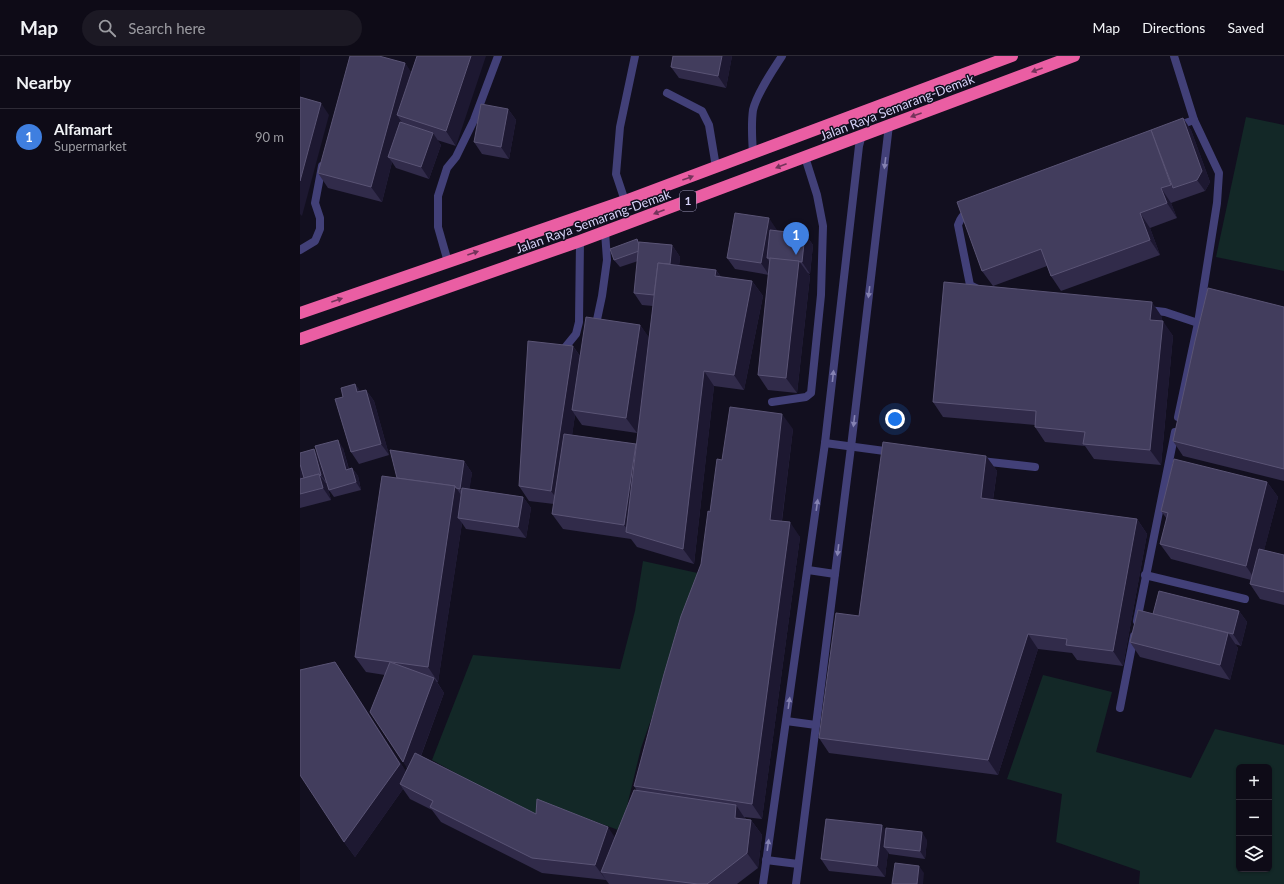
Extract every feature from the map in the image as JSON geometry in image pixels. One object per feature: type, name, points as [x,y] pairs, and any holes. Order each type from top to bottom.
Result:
[{"type":"highway","name":"Jalan Raya Semarang-Demak","points":[[300,313],[625,201],[1012,56]]},
{"type":"highway","name":"Jalan Raya Semarang-Demak","points":[[300,339],[605,232],[889,124],[1074,56]]},
{"type":"lane","points":[[448,262],[438,227],[438,196],[447,168],[456,157],[474,120],[498,56]]},
{"type":"lane","points":[[625,201],[616,174],[620,127],[635,56]]},
{"type":"lane","points":[[753,153],[752,127],[754,109],[767,79],[782,56]]},
{"type":"lane","points":[[1120,708],[1145,575],[1171,469],[1198,323],[1206,291],[1217,203],[1219,173],[1194,120],[1174,56]]},
{"type":"lane","points":[[667,93],[702,111],[709,124],[716,167]]},
{"type":"lane","points":[[1171,128],[1194,120]]},
{"type":"lane","points":[[796,884],[851,447],[889,124]]},
{"type":"lane","points":[[763,884],[825,443],[859,146],[862,135]]},
{"type":"lane","points":[[772,402],[806,397],[811,393],[821,295],[823,226],[817,195],[805,157]]},
{"type":"lane","points":[[300,250],[315,241],[320,229],[320,218],[315,203],[323,160]]},
{"type":"lane","points":[[981,206],[966,212],[958,225],[970,285],[986,291]]},
{"type":"lane","points":[[594,335],[602,296],[607,260],[605,232]]},
{"type":"lane","points":[[563,350],[576,334],[579,322],[580,241]]},
{"type":"lane","points":[[1142,309],[1165,312],[1198,323]]},
{"type":"lane","points":[[825,443],[897,452]]},
{"type":"lane","points":[[974,460],[1035,467]]},
{"type":"lane","points":[[808,570],[835,574]]},
{"type":"lane","points":[[1145,575],[1246,600]]},
{"type":"lane","points":[[786,721],[816,725]]},
{"type":"lane","points":[[766,860],[798,864]]},
{"type":"green space","points":[[1246,117],[1284,125],[1284,271],[1216,257]]},
{"type":"green space","points":[[643,561],[702,574],[641,748],[621,831],[553,806],[538,818],[432,760],[473,655],[620,669],[635,611]]},
{"type":"green space","points":[[1043,675],[1112,692],[1096,752],[1191,778],[1215,729],[1284,745],[1284,884],[1139,884],[1140,871],[1056,842],[1062,794],[1007,779]]},
{"type":"building","points":[[350,56],[379,56],[405,63],[371,187],[318,173]]},
{"type":"building","points":[[417,56],[471,56],[446,131],[397,115]]},
{"type":"building","points":[[673,56],[722,56],[718,76],[671,67]]},
{"type":"building","points":[[300,97],[321,103],[300,181]]},
{"type":"building","points":[[481,104],[508,109],[501,147],[474,142]]},
{"type":"building","points":[[1183,118],[1202,171],[1197,180],[1173,188],[1151,130]]},
{"type":"building","points":[[400,122],[433,133],[421,167],[388,157]]},
{"type":"building","points":[[1151,130],[1171,185],[1161,188],[1167,203],[1140,213],[1150,240],[1051,276],[1041,249],[982,271],[957,202]]},
{"type":"building","points":[[735,213],[769,218],[761,263],[727,258]]},
{"type":"building","points":[[770,230],[805,234],[802,262],[767,258]]},
{"type":"building","points":[[637,239],[639,251],[614,260],[610,249]]},
{"type":"building","points":[[639,242],[672,245],[670,264],[658,263],[654,295],[634,293]]},
{"type":"building","points":[[770,258],[799,261],[786,378],[758,375]]},
{"type":"building","points":[[658,263],[716,270],[715,276],[752,281],[734,375],[704,371],[683,549],[626,532]]},
{"type":"building","points":[[944,282],[1152,302],[1150,320],[1163,321],[1150,450],[1083,444],[1085,432],[1035,427],[1036,411],[933,402]]},
{"type":"building","points":[[1208,288],[1284,307],[1284,469],[1173,441]]},
{"type":"building","points":[[586,317],[640,325],[626,418],[572,410]]},
{"type":"building","points":[[528,341],[573,346],[551,491],[519,486]]},
{"type":"building","points":[[355,384],[357,392],[366,390],[381,444],[351,452],[335,399],[343,397],[341,388]]},
{"type":"building","points":[[730,407],[782,414],[770,520],[790,522],[752,804],[634,786],[681,616],[701,564],[717,459],[722,460]]},
{"type":"building","points":[[564,434],[636,444],[624,525],[552,514]]},
{"type":"building","points":[[338,440],[346,470],[352,468],[356,482],[329,490],[315,446]]},
{"type":"building","points":[[883,442],[986,456],[981,498],[1137,519],[1113,651],[1066,645],[1067,639],[1028,634],[988,760],[819,738],[836,613],[859,616]]},
{"type":"building","points":[[314,449],[321,475],[320,476],[319,474],[304,478],[300,464],[300,453]]},
{"type":"building","points":[[390,450],[464,461],[460,489],[456,488],[455,486],[397,478]]},
{"type":"building","points":[[1174,459],[1267,482],[1246,566],[1160,544],[1168,513],[1161,511]]},
{"type":"building","points":[[319,474],[323,488],[300,494],[300,479]]},
{"type":"building","points":[[382,476],[455,486],[428,667],[355,657]]},
{"type":"building","points":[[462,488],[523,497],[518,527],[458,518]]},
{"type":"building","points":[[1259,549],[1284,555],[1284,592],[1250,584]]},
{"type":"building","points":[[1159,591],[1239,611],[1233,634],[1153,614]]},
{"type":"building","points":[[1138,610],[1228,633],[1220,665],[1130,642]]},
{"type":"building","points":[[335,662],[400,764],[344,842],[300,775],[300,670]]},
{"type":"building","points":[[390,662],[434,678],[403,762],[370,712]]},
{"type":"building","points":[[415,753],[536,814],[537,799],[608,827],[595,865],[532,858],[430,807],[433,801],[400,784]]},
{"type":"building","points":[[634,790],[736,805],[735,818],[751,820],[747,853],[707,884],[601,872]]},
{"type":"building","points":[[826,819],[882,825],[877,866],[821,859]]},
{"type":"building","points":[[886,828],[922,832],[920,851],[884,847]]},
{"type":"building","points":[[895,863],[919,866],[917,884],[892,884]]},
{"type":"place","name":"Alfamart","points":[[796,255]]}]
